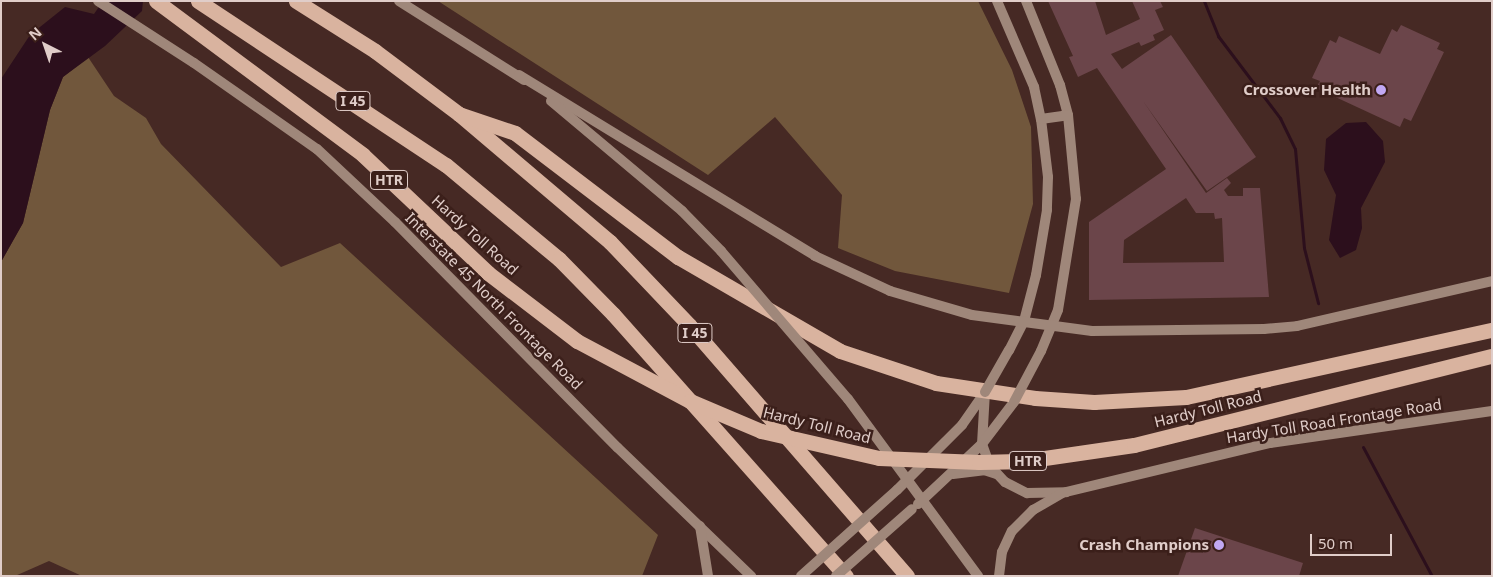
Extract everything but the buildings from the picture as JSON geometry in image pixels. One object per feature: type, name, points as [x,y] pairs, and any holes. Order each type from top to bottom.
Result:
[{"type":"highway","name":"Hardy Toll Road","points":[[156,1],[363,155],[488,273],[577,341],[690,401],[761,431],[879,458],[979,462],[1024,461],[1134,445],[1492,356]]},
{"type":"highway","name":"I 45","points":[[198,1],[439,160],[559,259],[613,314],[846,576]]},
{"type":"highway","name":"I 45","points":[[296,1],[375,50],[459,114],[610,242],[688,325],[907,576]]},
{"type":"highway","name":"Hardy Toll Road","points":[[459,114],[514,134],[678,258],[840,352],[936,383],[1034,398],[1094,402],[1186,397],[1492,330]]},
{"type":"main road","name":"Interstate 45 North Frontage Road","points":[[98,1],[194,63],[317,149],[395,222],[611,441],[751,576]]},
{"type":"main road","points":[[399,1],[815,256],[890,291],[972,315],[1024,321],[1053,327],[1153,333],[1264,330],[1306,324],[1492,281]]},
{"type":"main road","points":[[800,576],[908,481],[962,426],[986,392],[1024,321],[1043,243],[1048,177],[1041,119],[1034,87],[997,1]]},
{"type":"main road","points":[[836,576],[954,474],[986,440],[1014,402],[1053,327],[1072,238],[1076,198],[1068,115],[1060,85],[1026,1]]},
{"type":"main road","points":[[519,76],[675,205],[720,251],[848,399],[978,576]]},
{"type":"main road","points":[[1041,119],[1068,115]]},
{"type":"main road","points":[[986,392],[981,426],[986,440],[990,466],[999,475],[1026,493],[1066,492]]},
{"type":"main road","name":"Hardy Toll Road Frontage Road","points":[[1066,492],[1270,443],[1492,411]]},
{"type":"main road","points":[[954,474],[984,470],[999,475]]},
{"type":"main road","points":[[999,576],[1002,552],[1012,531],[1033,510],[1066,492]]},
{"type":"main road","points":[[700,525],[708,576]]},
{"type":"shaded area","points":[[103,1],[143,1],[142,11],[105,46],[63,77],[50,110],[23,223],[1,262],[1,79],[30,35],[65,7],[94,14]]},
{"type":"shaded area","points":[[438,1],[978,1],[1012,70],[1031,127],[1033,204],[1009,293],[895,271],[838,248],[842,195],[775,117],[708,175]]},
{"type":"shaded area","points":[[88,57],[114,96],[146,118],[161,144],[281,267],[340,243],[658,535],[642,576],[82,576],[49,561],[15,576],[1,576],[1,262],[23,223],[50,110],[63,77]]},
{"type":"shaded area","points":[[1366,122],[1383,141],[1385,162],[1361,208],[1362,228],[1356,250],[1340,258],[1329,240],[1336,195],[1324,170],[1326,139],[1346,123]]},
{"type":"waterway","points":[[1204,1],[1218,36],[1280,118],[1295,149],[1304,248],[1318,303]]},
{"type":"waterway","points":[[1363,447],[1432,576]]},
{"type":"place","name":"Crossover Health","points":[[1381,90]]},
{"type":"place","name":"Crash Champions","points":[[1219,545]]}]
